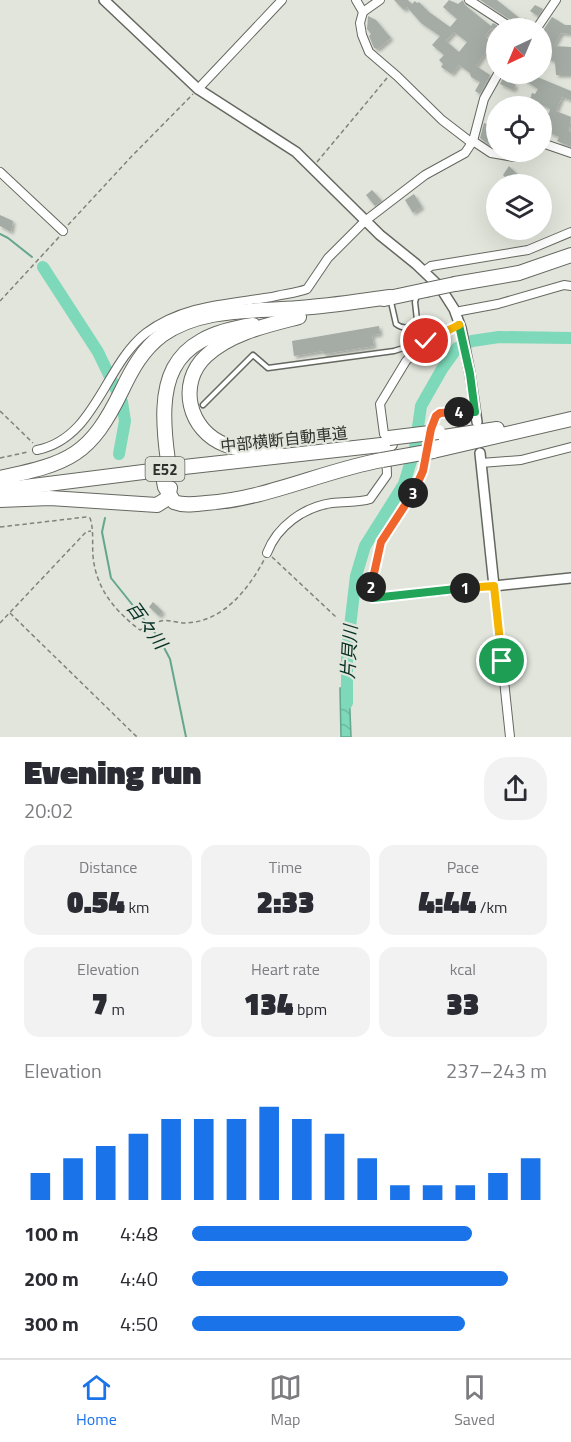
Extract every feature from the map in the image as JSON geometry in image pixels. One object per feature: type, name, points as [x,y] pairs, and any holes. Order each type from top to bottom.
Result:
[{"type":"highway","points":[[165,462],[157,413],[159,386],[170,362],[183,345],[196,335],[220,324],[299,313],[519,273],[571,255]]},
{"type":"highway","points":[[0,478],[50,466],[75,454],[97,433],[113,408],[134,366],[148,348],[162,335],[180,325],[218,314],[299,313]]},
{"type":"highway","points":[[299,313],[238,337],[218,347],[201,361],[192,376],[190,406],[200,427],[215,440],[226,445],[262,450],[386,445],[433,441],[571,418]]},
{"type":"highway","points":[[167,476],[169,495],[174,502],[185,505],[245,499],[340,469],[386,445],[433,441],[480,427],[571,418]]},
{"type":"highway","name":"中部横断自動車道","points":[[0,490],[386,445]]},
{"type":"highway","points":[[0,500],[50,498],[157,505],[165,501],[169,495]]},
{"type":"street","points":[[104,0],[198,89],[289,147],[365,221],[440,287],[455,312],[460,326],[468,361],[475,412],[480,427]]},
{"type":"street","points":[[198,89],[282,0]]},
{"type":"street","points":[[356,0],[363,12]]},
{"type":"street","points":[[380,0],[363,12],[360,23],[369,52],[442,120],[486,150]]},
{"type":"street","points":[[470,0],[497,18]]},
{"type":"street","points":[[544,18],[556,0]]},
{"type":"street","points":[[37,450],[54,444],[82,422],[129,350],[145,334],[164,322],[182,313],[205,307],[306,290],[328,258],[365,221],[425,175],[465,153],[472,142],[484,99],[492,84]]},
{"type":"street","points":[[552,146],[571,153]]},
{"type":"street","points":[[0,172],[63,231]]},
{"type":"street","points":[[424,271],[428,267],[528,250],[571,232]]},
{"type":"street","points":[[455,312],[498,304],[564,285],[571,286]]},
{"type":"street","points":[[267,553],[284,527],[301,514],[320,505],[370,499],[387,476],[381,404],[384,397],[406,361],[426,341],[460,326]]},
{"type":"street","points":[[481,464],[521,460],[571,447]]},
{"type":"street","points":[[480,453],[510,737]]},
{"type":"street","points":[[373,598],[571,578]]},
{"type":"lane","points":[[390,297],[396,324],[404,328],[410,327],[417,320],[415,302],[422,291]]},
{"type":"lane","points":[[203,405],[254,355],[268,368],[394,351],[426,341]]},
{"type":"path","points":[[312,168],[391,72]]},
{"type":"path","points":[[0,301],[130,158],[198,89]]},
{"type":"path","points":[[0,411],[37,450],[0,458]]},
{"type":"path","points":[[373,598],[370,594],[381,542],[415,490],[433,441],[436,416],[440,413],[475,412]]},
{"type":"path","points":[[0,527],[86,517],[92,521],[95,568],[104,592],[117,611],[140,630],[162,620],[195,622],[220,612],[248,587],[267,553],[336,617]]},
{"type":"path","points":[[0,623],[86,532],[91,531]]},
{"type":"path","points":[[10,613],[137,737]]},
{"type":"water","points":[[349,686],[351,737],[341,737],[340,688]]},
{"type":"building","points":[[394,0],[408,0],[412,4],[415,1],[419,2],[450,27],[457,19],[443,7],[449,0],[458,4],[463,0],[465,5],[486,22],[486,52],[476,66],[486,72],[486,83],[480,94],[475,91],[480,82],[459,65],[452,74],[441,67],[443,64],[439,60],[444,55],[432,45],[440,36],[421,23],[407,7],[404,10]],"holes":[[[454,32],[467,42],[459,52],[446,41]]]},
{"type":"building","points":[[480,0],[497,0],[519,18],[507,18]]},
{"type":"building","points":[[535,5],[543,9],[538,16],[530,11]]},
{"type":"building","points":[[368,16],[376,20],[391,38],[378,49],[374,48],[369,36],[371,34],[367,29]]},
{"type":"building","points":[[551,18],[565,25],[571,25],[571,34],[561,33],[554,46],[571,47],[571,75],[556,75],[555,62],[552,60]]},
{"type":"building","points":[[552,83],[571,91],[571,100],[562,97],[556,111],[571,117],[569,131],[571,132],[571,147],[557,141],[559,137],[552,134],[552,96],[531,96],[538,89],[530,84]]},
{"type":"building","points":[[500,84],[514,84],[516,85],[513,90]]},
{"type":"building","points":[[484,123],[486,124],[486,142],[480,138]]},
{"type":"building","points":[[509,166],[517,174],[504,174]]},
{"type":"building","points":[[372,190],[382,201],[375,206],[366,195]]},
{"type":"building","points":[[414,194],[422,207],[413,213],[405,200]]},
{"type":"building","points":[[0,215],[13,221],[11,232],[0,226]]},
{"type":"building","points":[[379,326],[380,334],[372,335],[374,346],[294,356],[292,341]]},
{"type":"building","points":[[153,602],[163,612],[159,616],[149,607]]},
{"type":"waterway","points":[[0,234],[32,257]]},
{"type":"waterway","name":"百々川","points":[[43,267],[98,352],[122,402],[125,421],[119,454]]},
{"type":"waterway","name":"片貝川","points":[[347,703],[347,652],[356,576],[365,546],[404,484],[415,448],[421,406],[442,369],[457,348],[472,341],[499,337],[571,338]]},
{"type":"waterway","name":"百々川","points":[[105,518],[102,532],[111,578],[159,638],[170,659],[186,737]]},
{"type":"route","points":[[426,341],[459,324],[470,374],[475,412],[449,412],[436,416],[419,482],[381,542],[370,594],[373,598],[494,586],[502,661]]}]
